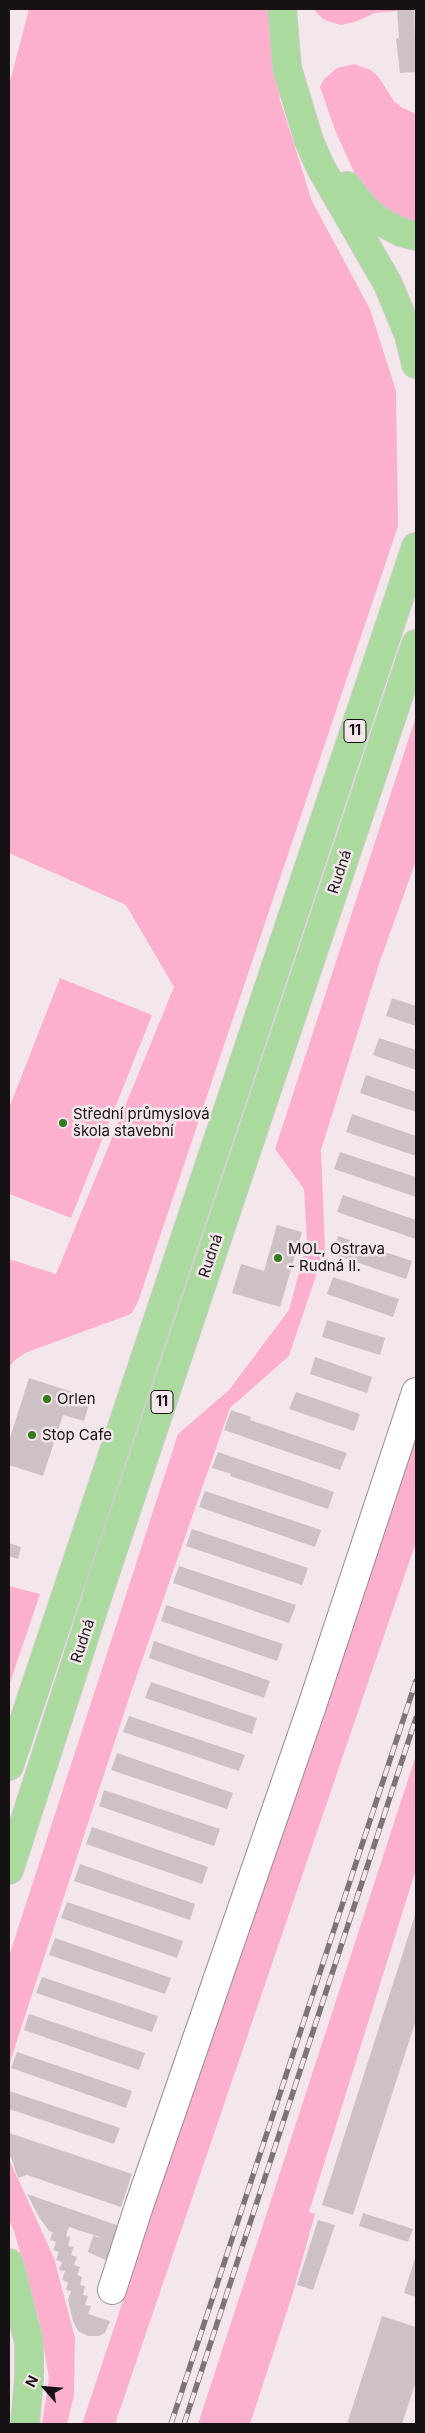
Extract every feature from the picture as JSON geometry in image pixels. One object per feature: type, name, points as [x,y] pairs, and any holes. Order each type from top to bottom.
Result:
[{"type":"highway","points":[[282,9],[287,68],[309,141],[321,168],[388,284],[408,335],[416,364]]},
{"type":"highway","points":[[294,9],[295,41],[301,78],[312,119],[328,154],[348,188],[371,214],[393,229],[416,236]]},
{"type":"highway","name":"Rudná","points":[[9,1766],[416,547]]},
{"type":"highway","name":"Rudná","points":[[9,1870],[101,1585],[416,644]]},
{"type":"highway","points":[[9,2263],[15,2302],[30,2361],[25,2424]]},
{"type":"street","points":[[112,2290],[138,2209],[317,1692],[416,1392]]},
{"type":"shaded area","points":[[29,9],[268,9],[280,100],[312,201],[370,309],[396,391],[398,526],[138,1302],[131,1314],[25,1353],[9,1367],[9,1259],[56,1274],[174,987],[126,905],[9,853],[9,85]]},
{"type":"shaded area","points":[[313,9],[397,9],[397,11],[375,13],[355,22],[341,25],[324,20]]},
{"type":"shaded area","points":[[354,64],[371,70],[378,76],[394,101],[401,107],[416,114],[416,222],[393,214],[370,195],[357,179],[335,130],[320,87],[324,79],[337,68]]},
{"type":"shaded area","points":[[416,716],[416,861],[380,961],[321,1150],[325,1249],[289,1356],[230,1408],[130,1695],[9,2065],[9,1956],[178,1434],[229,1390],[289,1310],[307,1242],[304,1189],[275,1149]]},
{"type":"shaded area","points":[[60,978],[152,1015],[71,1218],[9,1194],[9,1108]]},
{"type":"shaded area","points":[[416,1420],[416,1542],[115,2424],[82,2424]]},
{"type":"shaded area","points":[[9,1586],[40,1594],[9,1686]]},
{"type":"shaded area","points":[[416,1755],[416,1869],[309,2212],[315,2214],[292,2296],[250,2424],[198,2424]]},
{"type":"shaded area","points":[[9,2159],[54,2258],[75,2338],[74,2395],[67,2424],[42,2424],[49,2378],[39,2320],[14,2231],[9,2220]]},
{"type":"building","points":[[397,9],[414,9],[416,72],[400,73],[396,39],[399,38]]},
{"type":"building","points":[[392,998],[416,1006],[416,1026],[386,1016]]},
{"type":"building","points":[[379,1038],[416,1050],[416,1070],[373,1055]]},
{"type":"building","points":[[366,1075],[416,1092],[416,1112],[360,1093]]},
{"type":"building","points":[[352,1114],[416,1136],[416,1156],[346,1132]]},
{"type":"building","points":[[340,1152],[416,1177],[416,1197],[334,1169]]},
{"type":"building","points":[[343,1195],[416,1220],[416,1239],[337,1212]]},
{"type":"building","points":[[277,1225],[302,1232],[280,1307],[232,1293],[241,1264],[264,1271]]},
{"type":"building","points":[[338,1236],[412,1261],[406,1279],[332,1254]]},
{"type":"building","points":[[333,1277],[399,1299],[393,1317],[327,1294]]},
{"type":"building","points":[[327,1320],[385,1338],[380,1355],[322,1337]]},
{"type":"building","points":[[315,1357],[372,1377],[367,1393],[310,1374]]},
{"type":"building","points":[[29,1378],[91,1398],[84,1421],[63,1415],[43,1476],[9,1465],[9,1441]]},
{"type":"building","points":[[296,1392],[360,1414],[354,1431],[289,1409]]},
{"type":"building","points":[[231,1410],[251,1417],[250,1420],[347,1453],[340,1470],[224,1430]]},
{"type":"building","points":[[218,1452],[334,1492],[328,1509],[230,1476],[231,1474],[212,1468]]},
{"type":"building","points":[[205,1491],[321,1530],[315,1547],[199,1507]]},
{"type":"building","points":[[192,1529],[308,1568],[302,1585],[186,1546]]},
{"type":"building","points":[[9,1543],[21,1547],[18,1559],[9,1556]]},
{"type":"building","points":[[179,1566],[296,1605],[289,1623],[173,1583]]},
{"type":"building","points":[[166,1605],[283,1644],[277,1661],[161,1621]]},
{"type":"building","points":[[154,1641],[270,1681],[264,1698],[149,1658]]},
{"type":"building","points":[[151,1682],[257,1718],[252,1734],[145,1698]]},
{"type":"building","points":[[129,1716],[245,1755],[239,1771],[123,1732]]},
{"type":"building","points":[[117,1753],[233,1793],[227,1809],[111,1770]]},
{"type":"building","points":[[104,1790],[220,1829],[214,1846],[99,1806]]},
{"type":"building","points":[[92,1827],[208,1867],[202,1884],[86,1844]]},
{"type":"building","points":[[80,1864],[195,1904],[190,1920],[74,1881]]},
{"type":"building","points":[[67,1902],[183,1941],[177,1958],[61,1918]]},
{"type":"building","points":[[416,1912],[416,2020],[353,2215],[322,2205]]},
{"type":"building","points":[[55,1938],[171,1978],[165,1994],[49,1955]]},
{"type":"building","points":[[42,1977],[158,2016],[152,2032],[36,1993]]},
{"type":"building","points":[[29,2014],[145,2053],[139,2070],[24,2030]]},
{"type":"building","points":[[17,2052],[132,2091],[126,2108],[11,2068]]},
{"type":"building","points":[[9,2091],[120,2128],[114,2144],[9,2109]]},
{"type":"building","points":[[9,2133],[132,2174],[121,2207],[27,2175],[18,2178],[11,2157],[9,2157]]},
{"type":"building","points":[[27,2194],[131,2230],[119,2266],[88,2252],[93,2236],[103,2238],[69,2227],[66,2236],[70,2237],[68,2246],[74,2247],[71,2255],[77,2257],[74,2265],[80,2267],[77,2275],[82,2277],[80,2285],[85,2286],[83,2295],[88,2296],[85,2305],[91,2306],[88,2314],[110,2321],[105,2333],[99,2336],[88,2336],[78,2331],[73,2321],[68,2300],[71,2291],[66,2290],[68,2282],[62,2280],[65,2271],[59,2270],[62,2262],[56,2260],[59,2252],[53,2250],[56,2242],[50,2240],[53,2232],[49,2231],[39,2217]]},
{"type":"building","points":[[363,2213],[413,2229],[408,2242],[359,2226]]},
{"type":"building","points":[[318,2220],[335,2225],[313,2290],[297,2285]]},
{"type":"building","points":[[416,2255],[416,2297],[404,2293]]},
{"type":"building","points":[[382,2316],[416,2327],[416,2381],[402,2424],[347,2424]]},
{"type":"railway","points":[[171,2424],[416,1681]]},
{"type":"railway","points":[[184,2424],[416,1718]]},
{"type":"place","name":"Střední průmyslová škola stavební","points":[[63,1123]]},
{"type":"place","name":"MOL, Ostrava - Rudná II.","points":[[278,1258]]},
{"type":"place","name":"Orlen","points":[[47,1399]]},
{"type":"place","name":"Stop Cafe","points":[[32,1435]]}]
